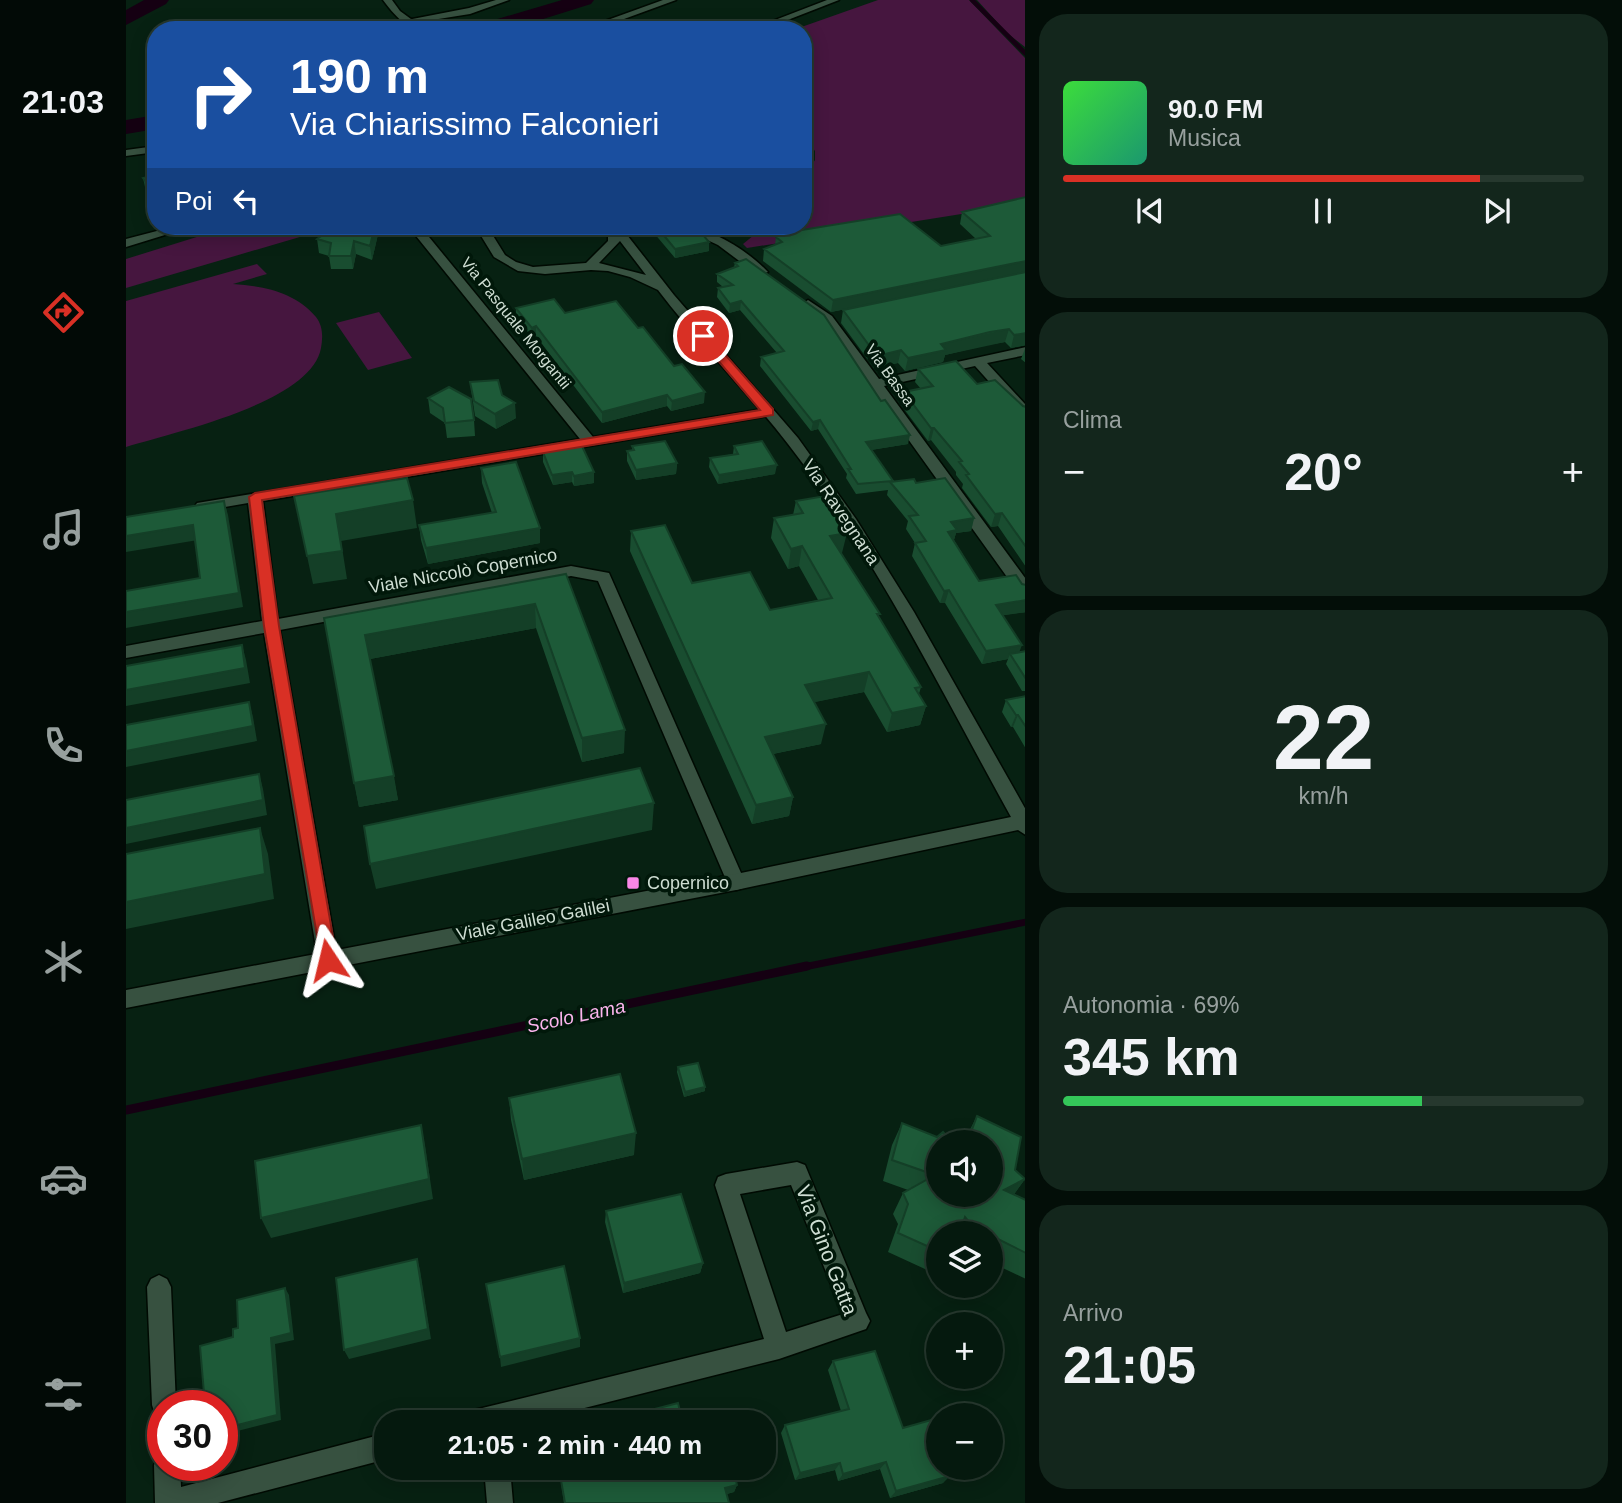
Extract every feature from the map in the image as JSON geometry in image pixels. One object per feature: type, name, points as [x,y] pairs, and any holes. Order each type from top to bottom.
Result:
[{"type":"street","points":[[387,0],[407,21],[470,11],[505,0]]},
{"type":"street","points":[[610,21],[672,0]]},
{"type":"street","points":[[778,21],[835,0]]},
{"type":"street","points":[[126,153],[147,150]]},
{"type":"street","points":[[126,243],[155,235]]},
{"type":"street","name":"Via Pasquale Morgantii","points":[[421,235],[590,442]]},
{"type":"street","points":[[487,235],[501,258],[514,265],[533,270],[557,271],[589,266],[638,275],[670,298]]},
{"type":"street","points":[[589,266],[610,249],[614,235]]},
{"type":"street","name":"Via Ravegnana","points":[[621,235],[670,298],[793,441],[851,523],[906,612],[1024,825]]},
{"type":"street","points":[[704,235],[722,243],[776,281]]},
{"type":"street","name":"Via Bassa","points":[[798,297],[828,319],[1025,591]]},
{"type":"street","points":[[828,319],[849,315]]},
{"type":"street","points":[[874,384],[1025,351]]},
{"type":"street","points":[[978,361],[1025,414]]},
{"type":"street","points":[[191,508],[768,412]]},
{"type":"street","points":[[255,497],[271,626],[328,960]]},
{"type":"street","name":"Viale Niccolò Copernico","points":[[126,652],[571,571],[604,577],[736,882]]},
{"type":"street","name":"Viale Galileo Galilei","points":[[126,999],[1024,825]]},
{"type":"street","name":"Via Gino Gatta","points":[[530,1410],[779,1347],[858,1321],[797,1173],[726,1185],[779,1347]]},
{"type":"street","points":[[159,1287],[163,1390]]},
{"type":"street","points":[[167,1481],[168,1503],[374,1449]]},
{"type":"street","points":[[498,1480],[500,1503]]},
{"type":"shaded area","points":[[878,0],[969,0],[1025,58],[1025,204],[747,248],[743,244],[754,235],[812,235],[812,165],[815,151],[812,147],[812,23]]},
{"type":"shaded area","points":[[977,0],[1025,0],[1025,47],[1007,33]]},
{"type":"shaded area","points":[[203,235],[307,235],[126,288],[126,259]]},
{"type":"shaded area","points":[[257,264],[267,274],[233,284],[278,292],[308,308],[318,320],[322,340],[312,367],[293,385],[268,400],[206,424],[126,447],[126,301]]},
{"type":"shaded area","points":[[379,312],[412,358],[368,370],[336,323]]},
{"type":"building","points":[[1025,197],[1025,261],[833,300],[764,249],[782,242],[776,237],[781,235],[812,235],[812,228],[900,214],[941,246],[990,236],[962,212]]},
{"type":"building","points":[[323,235],[373,235],[370,246],[354,241],[351,256],[329,256],[331,243],[317,239]]},
{"type":"building","points":[[663,235],[703,235],[709,242],[675,249]]},
{"type":"building","points":[[746,259],[824,315],[881,401],[885,400],[910,435],[866,442],[893,481],[858,484],[820,420],[813,422],[761,357],[784,351],[741,301],[730,304],[718,288],[733,285],[717,274],[738,266],[735,263]]},
{"type":"building","points":[[1025,272],[1025,333],[1014,335],[1009,329],[990,332],[941,344],[946,350],[908,358],[901,350],[877,356],[843,310]]},
{"type":"building","points":[[554,299],[565,313],[616,301],[638,328],[643,327],[674,366],[682,364],[705,392],[672,401],[667,395],[602,412],[536,326],[532,328],[516,308]]},
{"type":"building","points":[[956,361],[977,384],[995,380],[1025,407],[1025,546],[1002,513],[995,514],[966,475],[969,474],[959,462],[962,461],[934,428],[931,428],[904,392],[933,386],[918,369]]},
{"type":"building","points":[[498,380],[502,395],[515,403],[495,414],[474,401],[470,382]]},
{"type":"building","points":[[449,387],[471,399],[474,420],[445,423],[443,408],[428,398]]},
{"type":"building","points":[[665,441],[677,463],[636,470],[627,451],[634,450],[632,446]]},
{"type":"building","points":[[762,441],[777,465],[719,475],[710,458],[738,454],[734,446]]},
{"type":"building","points":[[582,446],[594,472],[574,476],[572,472],[552,475],[543,452]]},
{"type":"building","points":[[516,462],[540,528],[426,548],[419,525],[496,512],[481,468]]},
{"type":"building","points":[[407,478],[413,500],[336,514],[342,551],[307,556],[294,496]]},
{"type":"building","points":[[945,478],[974,518],[951,522],[957,530],[948,532],[979,581],[1016,575],[1025,585],[1025,600],[996,605],[1022,645],[986,651],[949,590],[944,591],[915,543],[926,541],[909,516],[918,515],[890,482],[914,479],[916,483]]},
{"type":"building","points":[[825,496],[847,533],[830,536],[880,614],[877,614],[921,687],[915,688],[926,706],[892,713],[869,672],[805,685],[826,724],[765,737],[793,797],[756,805],[631,531],[665,525],[692,583],[750,572],[770,610],[832,598],[802,546],[791,549],[774,518],[803,513],[796,501]]},
{"type":"building","points":[[224,501],[239,593],[126,612],[126,591],[200,578],[193,525],[126,536],[126,517]]},
{"type":"building","points":[[566,574],[625,730],[582,738],[535,604],[365,635],[394,776],[354,783],[324,618]]},
{"type":"building","points":[[242,645],[245,668],[126,690],[126,666]]},
{"type":"building","points":[[1025,651],[1025,677],[1010,654]]},
{"type":"building","points":[[1025,696],[1025,726],[1016,715],[1006,700]]},
{"type":"building","points":[[249,702],[253,726],[126,751],[126,725]]},
{"type":"building","points":[[640,768],[654,803],[370,864],[364,826]]},
{"type":"building","points":[[259,774],[263,800],[126,828],[126,800]]},
{"type":"building","points":[[260,828],[265,874],[126,902],[126,854]]},
{"type":"building","points":[[698,1063],[705,1087],[685,1092],[678,1067]]},
{"type":"building","points":[[620,1074],[636,1133],[522,1159],[509,1098]]},
{"type":"building","points":[[977,1116],[1021,1137],[1015,1170],[1025,1179],[1004,1190],[1025,1200],[1025,1252],[1003,1242],[1003,1221],[968,1221],[965,1217],[964,1221],[926,1221],[926,1246],[898,1233],[908,1204],[903,1193],[926,1180],[926,1207],[1003,1207],[1003,1130],[972,1130]]},
{"type":"building","points":[[902,1123],[926,1133],[926,1172],[892,1160]]},
{"type":"building","points":[[421,1125],[429,1179],[261,1218],[255,1161]]},
{"type":"building","points":[[681,1194],[703,1263],[624,1283],[606,1211]]},
{"type":"building","points":[[417,1259],[428,1329],[344,1350],[336,1278]]},
{"type":"building","points":[[564,1266],[580,1338],[500,1357],[486,1284]]},
{"type":"building","points":[[285,1288],[291,1333],[271,1338],[277,1415],[238,1425],[238,1390],[204,1390],[200,1346],[233,1337],[233,1329],[238,1328],[237,1300]]},
{"type":"building","points":[[875,1351],[903,1428],[926,1421],[926,1480],[936,1480],[896,1491],[886,1462],[843,1474],[840,1463],[800,1473],[785,1425],[849,1409],[833,1361]]},
{"type":"building","points":[[678,1403],[680,1410],[651,1410]]},
{"type":"building","points":[[561,1480],[736,1480],[737,1485],[725,1488],[729,1503],[565,1503]]},
{"type":"waterway","points":[[126,19],[159,0]]},
{"type":"waterway","points":[[515,21],[584,0]]},
{"type":"waterway","points":[[972,0],[1025,53]]},
{"type":"waterway","points":[[126,127],[147,124]]},
{"type":"waterway","name":"Scolo Lama","points":[[799,968],[1025,922]]},
{"type":"waterway","name":"Scolo Lama","points":[[126,1110],[807,966]]},
{"type":"place","name":"Copernico","points":[[633,883]]},
{"type":"route","points":[[328,960],[271,626],[255,497],[768,412],[703,336]]}]
